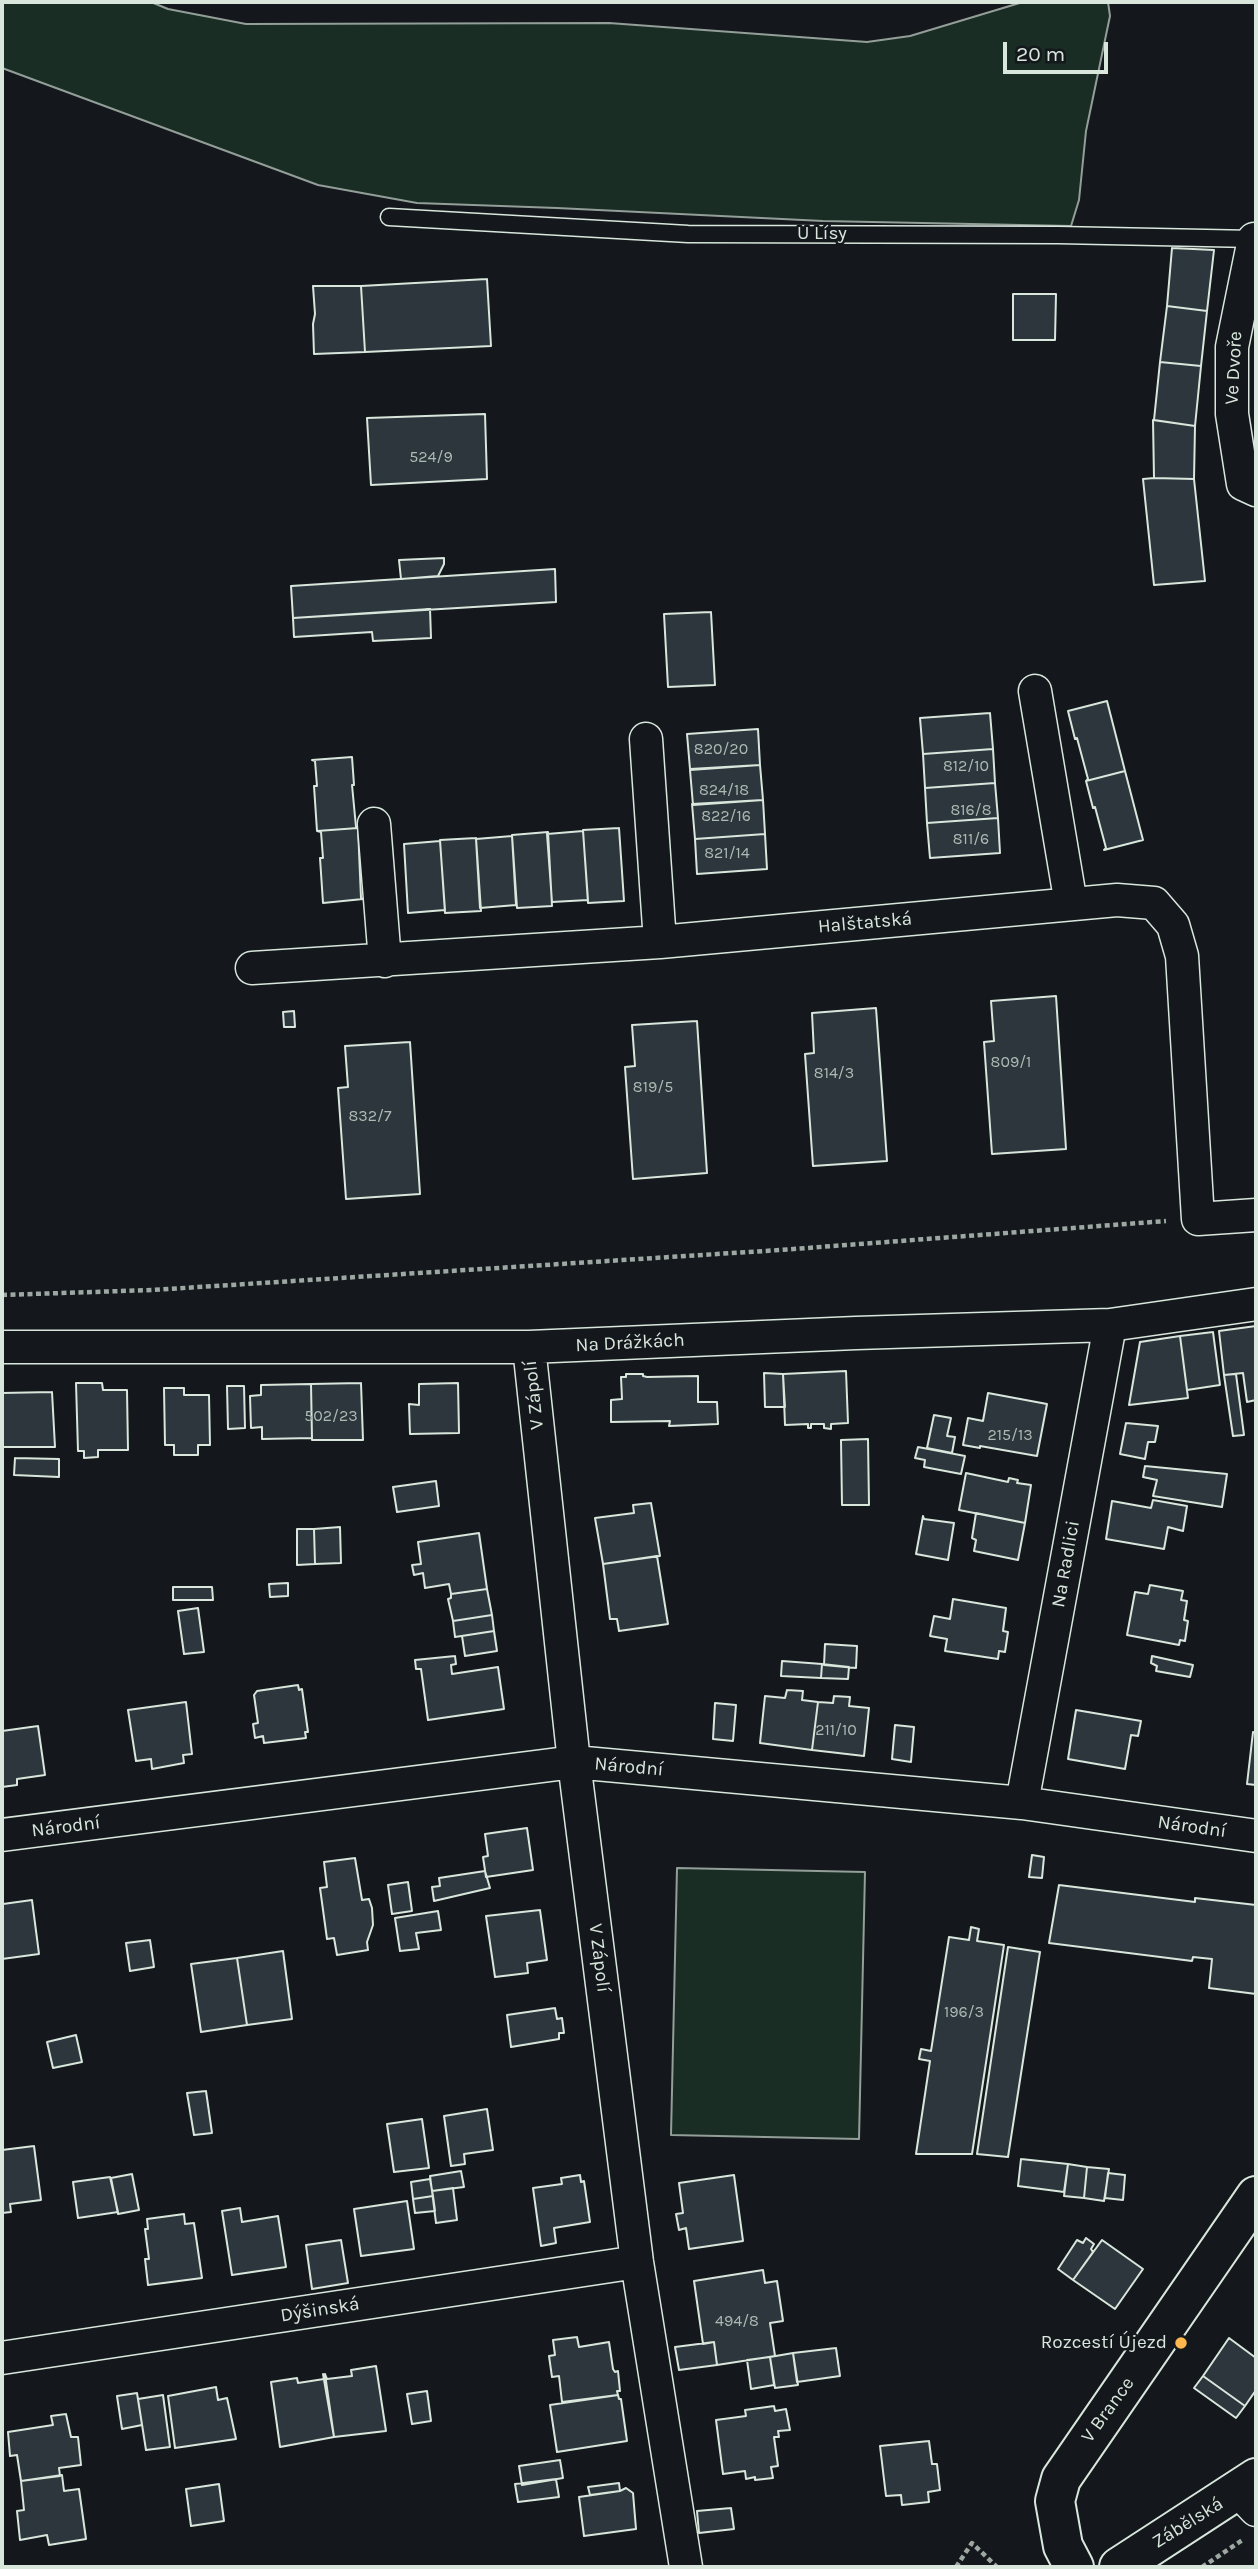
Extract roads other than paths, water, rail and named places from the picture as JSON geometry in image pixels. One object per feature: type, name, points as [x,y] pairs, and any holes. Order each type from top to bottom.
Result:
[{"type":"street","name":"Ve Dvoře","points":[[1255,239],[1232,347],[1232,400],[1243,484],[1256,490]]},
{"type":"street","points":[[1035,691],[1071,904]]},
{"type":"street","points":[[646,739],[660,942]]},
{"type":"street","points":[[374,824],[385,961]]},
{"type":"street","name":"Halštatská","points":[[252,968],[660,942],[1117,900],[1154,903],[1172,925],[1182,956],[1198,1219],[1256,1214]]},
{"type":"street","name":"Na Drážkách","points":[[2,1347],[529,1347],[1110,1325],[1256,1304]]},
{"type":"street","name":"Na Radlici","points":[[1022,1803],[1110,1325]]},
{"type":"street","name":"V Zápolí","points":[[529,1347],[574,1762],[637,2262],[686,2567]]},
{"type":"street","name":"Národní","points":[[2,1835],[574,1762],[1022,1803],[1256,1836]]},
{"type":"street","name":"V Brance","points":[[1074,2567],[1063,2546],[1055,2501],[1060,2479],[1256,2196]]},
{"type":"street","name":"Dýšinská","points":[[2,2358],[637,2262]]},
{"type":"street","name":"Zábělská","points":[[1119,2567],[1249,2505]]},
{"type":"lane","name":"U Lísy","points":[[389,217],[688,234],[1045,235],[1255,239]]},
{"type":"place","name":"Rozcestí Újezd","points":[[1181,2343]]}]
